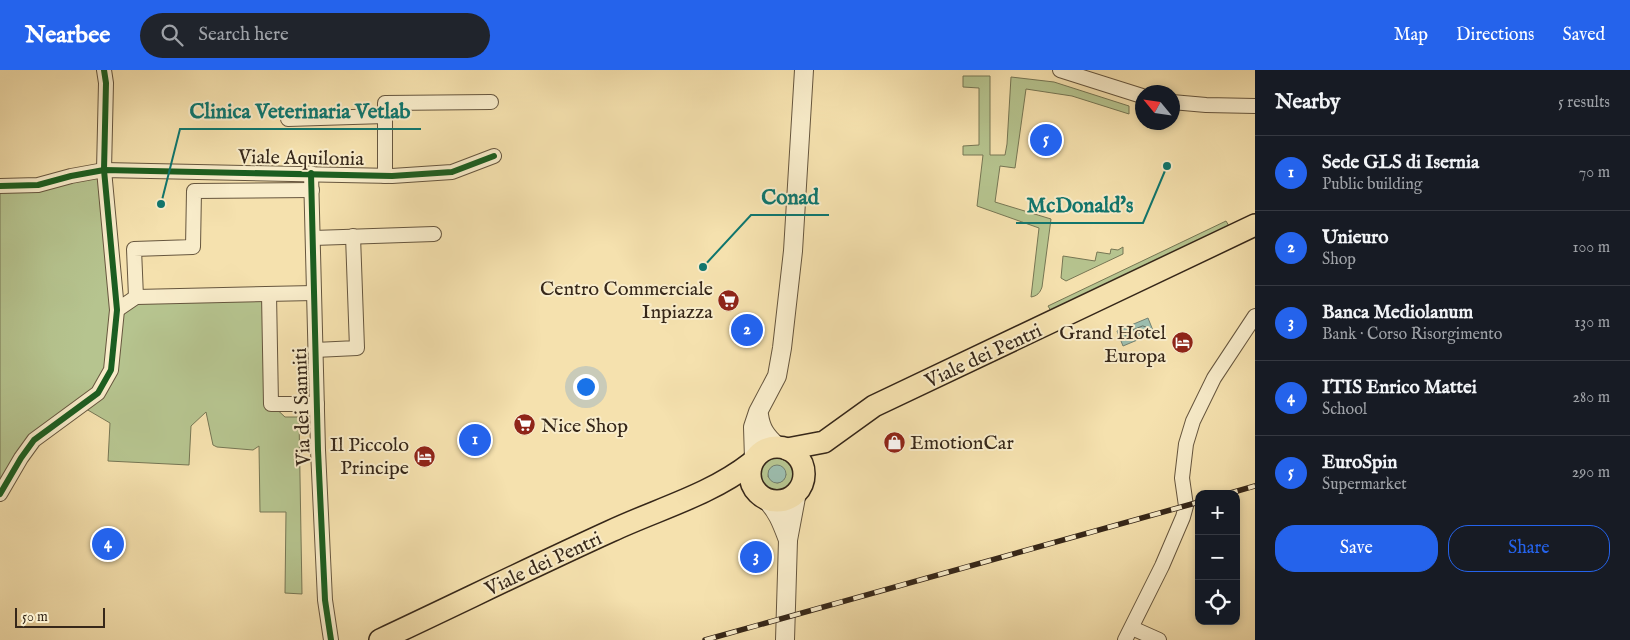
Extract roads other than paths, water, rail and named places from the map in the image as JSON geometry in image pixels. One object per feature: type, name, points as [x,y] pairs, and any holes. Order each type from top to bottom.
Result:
[{"type":"main road","name":"Viale dei Pentri","points":[[799,488],[824,442],[874,406],[1255,225]]},
{"type":"main road","name":"Viale dei Pentri","points":[[782,447],[824,442]]},
{"type":"main road","points":[[782,447],[796,454],[802,463],[804,474],[799,488],[784,500],[777,501],[763,497],[756,491],[750,481],[753,461],[766,448],[782,447]]},
{"type":"main road","name":"Viale dei Pentri","points":[[380,640],[613,530],[707,490],[734,476],[753,461]]},
{"type":"main road","name":"Viale dei Pentri","points":[[707,490],[731,488],[763,497]]},
{"type":"street","points":[[0,494],[34,440],[98,393],[111,370],[117,310],[104,170],[106,83],[104,70]]},
{"type":"street","points":[[753,461],[752,426],[777,376],[782,348],[793,251],[804,70]]},
{"type":"street","points":[[1060,70],[1135,94]]},
{"type":"street","points":[[385,176],[385,104],[491,102]]},
{"type":"street","points":[[1180,103],[1206,106],[1255,106]]},
{"type":"street","points":[[288,119],[385,116]]},
{"type":"street","name":"Viale Aquilonia","points":[[0,186],[38,185],[104,170],[385,176],[452,172],[494,156]]},
{"type":"street","name":"Via dei Sanniti","points":[[311,173],[315,350],[325,600],[331,640]]},
{"type":"street","points":[[136,297],[134,249],[192,247],[194,191],[312,190]]},
{"type":"street","points":[[313,238],[434,234]]},
{"type":"street","points":[[315,350],[357,348],[354,236]]},
{"type":"street","points":[[117,310],[136,297],[314,293]]},
{"type":"street","points":[[269,294],[271,404],[317,404]]},
{"type":"street","points":[[1159,640],[1129,634],[1183,517],[1186,506],[1182,478],[1186,444],[1192,421],[1214,378],[1255,316]]},
{"type":"street","points":[[758,412],[765,436],[782,447]]},
{"type":"street","points":[[785,640],[788,540],[799,488]]},
{"type":"street","points":[[763,497],[772,505],[780,518],[788,540]]},
{"type":"water","points":[[1148,318],[1154,333],[1123,346],[1117,331]]},
{"type":"water","points":[[777,465],[783,468],[786,474],[783,480],[777,483],[771,480],[768,474],[771,468]]},
{"type":"railway","points":[[1240,490],[1255,486]]},
{"type":"railway","points":[[705,640],[1195,503]]},
{"type":"place","name":"EuroSpin","points":[[1046,140]]},
{"type":"place","name":"McDonald's","points":[[1167,166]]},
{"type":"place","name":"Clinica Veterinaria Vetlab","points":[[161,204]]},
{"type":"place","name":"Conad","points":[[703,267]]},
{"type":"place","name":"Centro Commerciale Inpiazza","points":[[729,300]]},
{"type":"place","name":"Unieuro","points":[[747,330]]},
{"type":"place","name":"Grand Hotel Europa","points":[[1182,343]]},
{"type":"place","name":"Nice Shop","points":[[525,425]]},
{"type":"place","name":"Sede GLS di Isernia","points":[[475,440]]},
{"type":"place","name":"EmotionCar","points":[[894,442]]},
{"type":"place","name":"Il Piccolo Principe","points":[[425,456]]},
{"type":"place","name":"ITIS Enrico Mattei","points":[[108,544]]},
{"type":"place","name":"Banca Mediolanum","points":[[756,557]]}]
